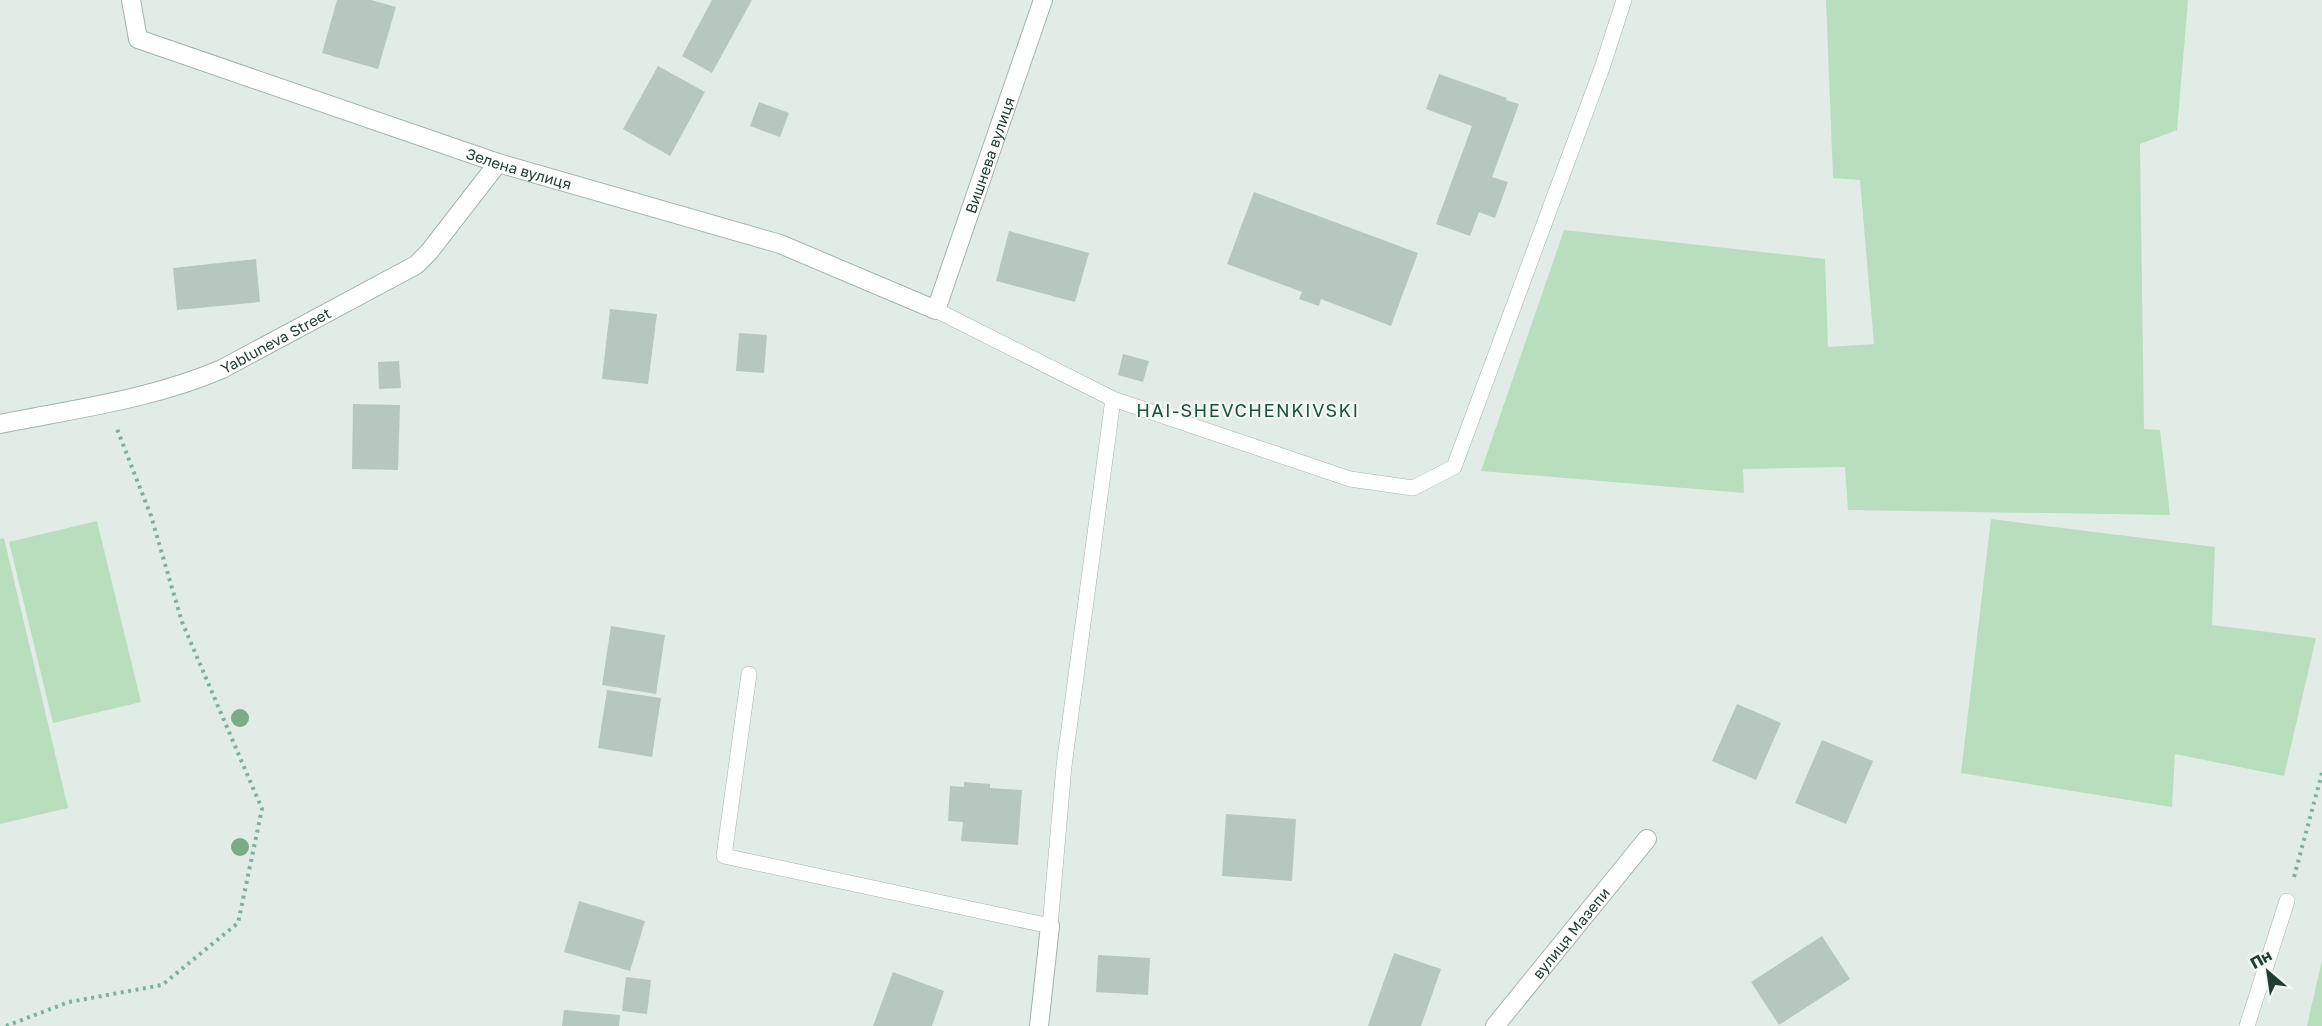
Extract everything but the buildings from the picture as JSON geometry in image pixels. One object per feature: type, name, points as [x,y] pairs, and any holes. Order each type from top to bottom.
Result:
[{"type":"street","name":"Зелена вулиця","points":[[131,0],[138,39],[498,163],[780,244],[936,310]]},
{"type":"street","name":"Вишнева вулиця","points":[[936,310],[1042,0]]},
{"type":"street","name":"Yabluneva Street","points":[[0,424],[107,403],[205,376],[404,273],[429,252],[498,163]]},
{"type":"street","name":"вулиця Мазепи","points":[[1495,1026],[1647,839]]},
{"type":"street","points":[[1039,1026],[1050,926]]},
{"type":"lane","points":[[936,310],[1113,399],[1350,479],[1413,488],[1454,467],[1602,68],[1624,0]]},
{"type":"lane","points":[[749,674],[724,856],[1050,926],[1064,766],[1113,399]]},
{"type":"lane","points":[[2247,1026],[2287,901]]},
{"type":"path","points":[[6,1026],[69,1002],[162,985],[238,923],[262,809],[182,622],[151,516],[107,403]]},
{"type":"path","points":[[2287,901],[2322,773]]},
{"type":"green space","points":[[1826,0],[2188,0],[2177,130],[2140,144],[2144,429],[2160,430],[2170,515],[1848,510],[1845,467],[1743,469],[1744,493],[1481,471],[1564,230],[1825,259],[1828,347],[1874,344],[1860,180],[1833,178]]},
{"type":"green space","points":[[1991,519],[2215,547],[2212,625],[2316,638],[2284,776],[2175,754],[2172,807],[1961,773]]},
{"type":"green space","points":[[97,521],[141,702],[53,723],[9,542]]},
{"type":"green space","points":[[4,538],[68,808],[0,824],[0,539]]},
{"type":"green space","points":[[2322,960],[2322,1026],[2307,1026]]},
{"type":"district","name":"HAI-SHEVCHENKIVSKI","points":[[1248,410]]}]
